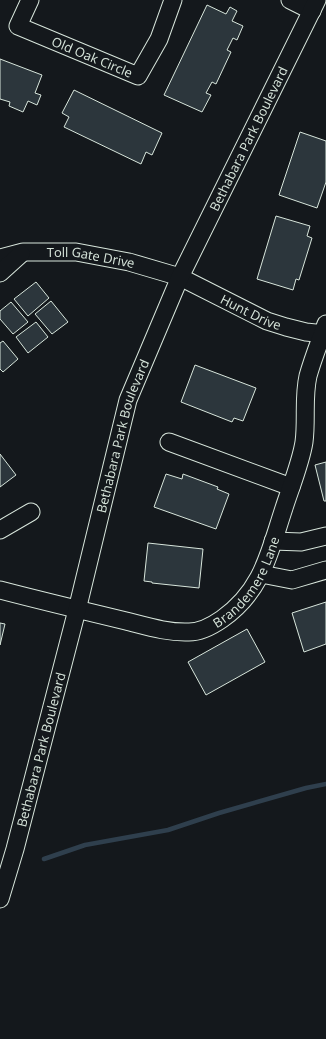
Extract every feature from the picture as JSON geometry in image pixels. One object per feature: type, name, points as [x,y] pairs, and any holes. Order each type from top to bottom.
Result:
[{"type":"street","name":"Old Oak Circle","points":[[30,0],[18,26],[138,76],[159,38],[173,0]]},
{"type":"street","points":[[290,0],[315,5]]},
{"type":"street","name":"Bethabara Park Boulevard","points":[[0,899],[15,849],[77,610],[128,400],[180,277],[315,5]]},
{"type":"street","points":[[0,273],[23,252]]},
{"type":"street","name":"Toll Gate Drive","points":[[0,258],[23,252],[76,252],[129,262],[180,277]]},
{"type":"street","name":"Hunt Drive","points":[[180,277],[267,321],[299,331],[325,331]]},
{"type":"street","name":"Brandemere Lane","points":[[0,590],[77,610],[169,631],[189,632],[202,630],[231,613],[246,598],[261,574],[291,487],[304,442],[305,395],[308,376],[325,331]]},
{"type":"street","points":[[168,442],[291,487]]},
{"type":"street","points":[[0,530],[31,512]]},
{"type":"street","points":[[273,541],[301,542],[326,536]]},
{"type":"street","points":[[261,574],[292,580],[326,570]]},
{"type":"building","points":[[207,5],[226,14],[230,7],[237,11],[232,21],[243,26],[237,40],[233,38],[227,50],[231,52],[216,84],[212,82],[206,93],[211,95],[202,112],[164,95]]},
{"type":"building","points":[[0,59],[42,75],[35,93],[41,95],[37,105],[28,101],[23,112],[9,106],[10,102],[0,99]]},
{"type":"building","points":[[74,90],[162,133],[152,155],[146,152],[141,164],[64,127],[69,117],[62,113]]},
{"type":"building","points":[[300,132],[326,141],[326,182],[317,208],[279,195]]},
{"type":"building","points":[[276,216],[310,226],[307,236],[312,238],[299,280],[296,279],[293,290],[257,279]]},
{"type":"building","points":[[36,282],[49,298],[28,316],[14,299]]},
{"type":"building","points":[[51,301],[68,322],[52,334],[35,314]]},
{"type":"building","points":[[11,302],[28,322],[13,334],[0,319],[0,311]]},
{"type":"building","points":[[36,322],[48,337],[28,353],[16,337]]},
{"type":"building","points":[[3,341],[18,359],[3,372],[0,369],[0,343]]},
{"type":"building","points":[[195,365],[256,388],[243,421],[234,418],[232,422],[181,402]]},
{"type":"building","points":[[0,454],[16,475],[0,487]]},
{"type":"building","points":[[326,462],[326,501],[324,501],[315,465]]},
{"type":"building","points":[[166,474],[182,479],[183,474],[218,487],[217,489],[229,494],[216,529],[154,507]]},
{"type":"building","points":[[148,543],[203,549],[199,588],[144,581]]},
{"type":"building","points":[[326,602],[326,644],[304,652],[292,613]]},
{"type":"building","points":[[0,623],[5,624],[0,645]]},
{"type":"building","points":[[247,629],[265,662],[206,695],[188,662]]},
{"type":"waterway","points":[[44,859],[85,845],[168,830],[219,813],[306,788],[326,784]]}]
